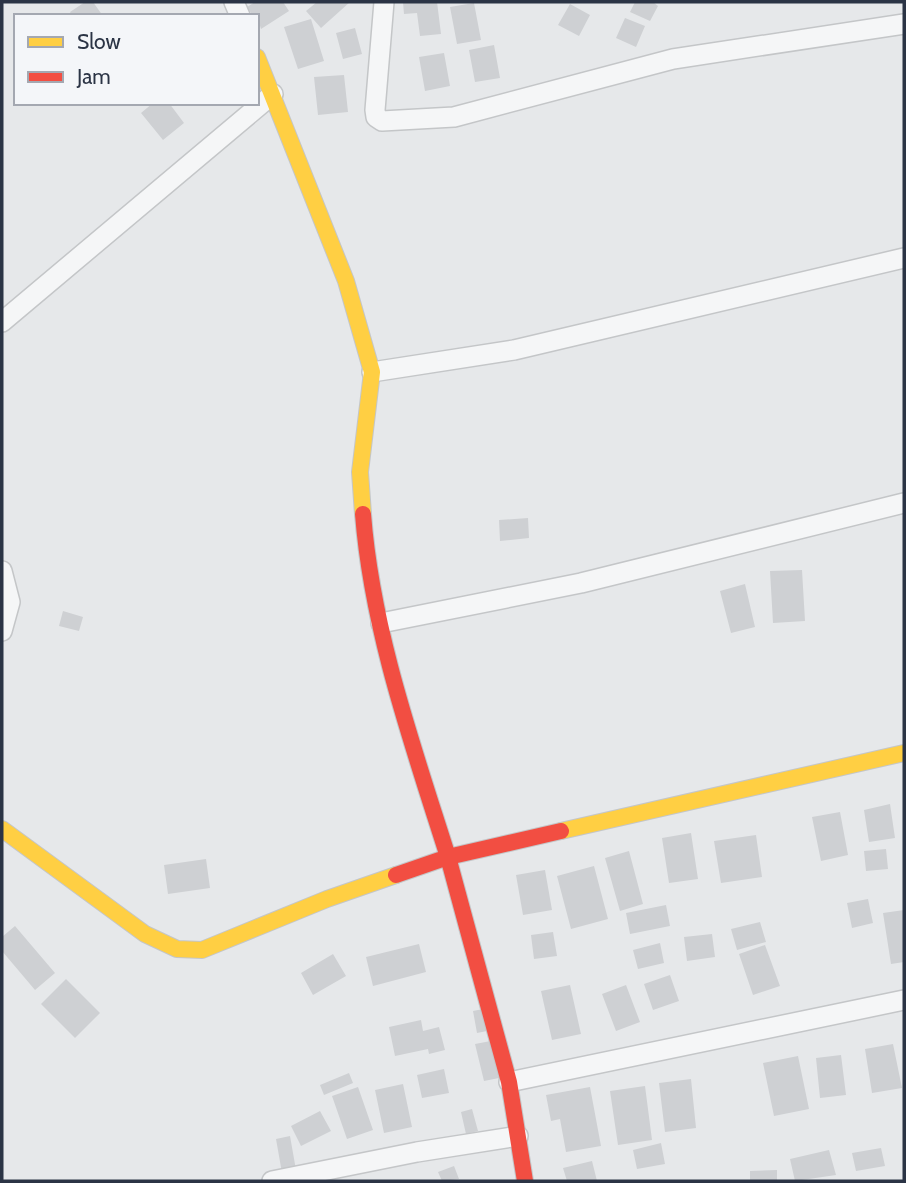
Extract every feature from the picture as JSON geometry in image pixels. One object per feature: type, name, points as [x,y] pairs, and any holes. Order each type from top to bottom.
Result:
[{"type":"street","points":[[384,2],[375,110],[376,117],[382,121],[454,117],[673,59],[904,24]]},
{"type":"street","points":[[259,62],[346,281],[372,372],[360,472],[367,565],[407,725],[448,857],[509,1082],[525,1181]]},
{"type":"street","points":[[2,322],[273,94]]},
{"type":"street","points":[[372,372],[514,350],[904,258]]},
{"type":"street","points":[[381,623],[580,583],[904,503]]},
{"type":"street","points":[[2,571],[10,602],[2,631]]},
{"type":"street","points":[[2,829],[145,934],[162,944],[191,951],[219,946],[327,899],[448,857],[904,753]]},
{"type":"street","points":[[509,1082],[904,1000]]},
{"type":"street","points":[[272,1181],[417,1152],[518,1136]]},
{"type":"building","points":[[85,2],[93,2],[102,14],[71,14],[70,12]]},
{"type":"building","points":[[255,2],[283,2],[289,11],[261,29],[259,14],[252,14],[247,7]]},
{"type":"building","points":[[317,2],[350,2],[321,28],[306,11]]},
{"type":"building","points":[[403,2],[437,2],[441,34],[420,36],[417,13],[404,14]]},
{"type":"building","points":[[635,2],[653,2],[658,6],[650,21],[630,12]]},
{"type":"building","points":[[474,3],[481,40],[457,44],[450,7]]},
{"type":"building","points":[[570,4],[590,15],[579,36],[558,25]]},
{"type":"building","points":[[625,18],[645,26],[636,47],[616,38]]},
{"type":"building","points":[[311,19],[324,61],[298,69],[284,27]]},
{"type":"building","points":[[355,28],[362,54],[343,59],[336,33]]},
{"type":"building","points":[[494,45],[500,78],[475,82],[469,50]]},
{"type":"building","points":[[444,53],[450,86],[425,91],[419,57]]},
{"type":"building","points":[[344,75],[348,112],[318,115],[314,77]]},
{"type":"building","points":[[151,105],[170,105],[184,123],[163,140],[141,113]]},
{"type":"building","points":[[528,518],[529,538],[500,541],[499,520]]},
{"type":"building","points":[[802,570],[805,621],[773,623],[770,571]]},
{"type":"building","points":[[745,584],[755,627],[731,633],[720,591]]},
{"type":"building","points":[[63,611],[83,617],[79,631],[59,626]]},
{"type":"building","points":[[890,804],[895,838],[869,842],[864,810]]},
{"type":"building","points":[[840,812],[848,855],[821,861],[812,817]]},
{"type":"building","points":[[691,833],[698,879],[669,883],[662,838]]},
{"type":"building","points":[[756,835],[762,877],[721,883],[714,841]]},
{"type":"building","points":[[886,849],[888,869],[866,871],[864,851]]},
{"type":"building","points":[[629,851],[643,904],[620,911],[605,858]]},
{"type":"building","points":[[206,859],[210,888],[168,894],[164,865]]},
{"type":"building","points":[[594,866],[608,919],[571,929],[557,876]]},
{"type":"building","points":[[545,870],[552,910],[523,915],[516,875]]},
{"type":"building","points":[[868,899],[873,923],[852,928],[847,903]]},
{"type":"building","points":[[666,905],[670,926],[630,934],[626,913]]},
{"type":"building","points":[[904,910],[904,962],[891,964],[883,913]]},
{"type":"building","points":[[760,922],[766,942],[737,950],[731,929]]},
{"type":"building","points":[[15,926],[55,973],[35,990],[2,951],[2,937]]},
{"type":"building","points":[[553,932],[557,956],[534,959],[531,935]]},
{"type":"building","points":[[712,934],[715,957],[687,961],[684,937]]},
{"type":"building","points":[[660,943],[664,963],[638,969],[633,950]]},
{"type":"building","points":[[419,944],[426,972],[373,986],[366,957]]},
{"type":"building","points":[[765,945],[780,986],[753,995],[739,954]]},
{"type":"building","points":[[333,954],[346,976],[313,995],[301,973]]},
{"type":"building","points":[[670,975],[679,1001],[653,1010],[644,984]]},
{"type":"building","points":[[66,979],[100,1013],[75,1038],[41,1004]]},
{"type":"building","points":[[570,985],[581,1034],[552,1040],[541,991]]},
{"type":"building","points":[[626,985],[640,1022],[616,1031],[602,994]]},
{"type":"building","points":[[488,1008],[492,1030],[477,1033],[473,1011]]},
{"type":"building","points":[[421,1020],[423,1031],[439,1027],[445,1050],[429,1054],[428,1049],[395,1056],[389,1027]]},
{"type":"building","points":[[496,1040],[504,1077],[484,1081],[475,1044]]},
{"type":"building","points":[[893,1044],[902,1088],[872,1093],[865,1049]]},
{"type":"building","points":[[841,1055],[846,1095],[820,1098],[816,1058]]},
{"type":"building","points":[[798,1056],[809,1109],[774,1116],[763,1063]]},
{"type":"building","points":[[444,1069],[449,1093],[422,1098],[417,1075]]},
{"type":"building","points":[[349,1073],[353,1083],[324,1095],[320,1085]]},
{"type":"building","points":[[691,1079],[696,1128],[665,1132],[659,1083]]},
{"type":"building","points":[[403,1084],[412,1127],[384,1133],[375,1090]]},
{"type":"building","points":[[645,1086],[652,1140],[618,1145],[610,1091]]},
{"type":"building","points":[[358,1087],[373,1130],[347,1139],[332,1096]]},
{"type":"building","points":[[590,1087],[601,1146],[566,1152],[560,1119],[551,1121],[546,1095]]},
{"type":"building","points":[[472,1109],[478,1131],[466,1134],[461,1112]]},
{"type":"building","points":[[320,1111],[331,1131],[301,1146],[291,1126]]},
{"type":"building","points":[[290,1136],[296,1170],[282,1173],[276,1139]]},
{"type":"building","points":[[661,1143],[665,1164],[637,1169],[633,1150]]},
{"type":"building","points":[[881,1148],[885,1166],[856,1171],[852,1153]]},
{"type":"building","points":[[829,1150],[836,1175],[795,1181],[790,1159]]},
{"type":"building","points":[[592,1161],[597,1181],[567,1181],[563,1168]]},
{"type":"building","points":[[454,1166],[459,1179],[442,1181],[438,1172]]},
{"type":"building","points":[[777,1170],[777,1181],[750,1181],[750,1171]]},
{"type":"traffic: slow","points":[[259,62],[346,281],[372,372],[360,472],[363,514]]},
{"type":"traffic: slow","points":[[561,831],[904,753]]},
{"type":"traffic: slow","points":[[2,829],[145,934],[177,949],[202,950],[327,899],[396,875]]},
{"type":"traffic: jam","points":[[363,514],[375,601],[385,645],[408,731],[448,857],[561,831]]},
{"type":"traffic: jam","points":[[396,875],[448,857],[509,1082],[525,1181]]}]
